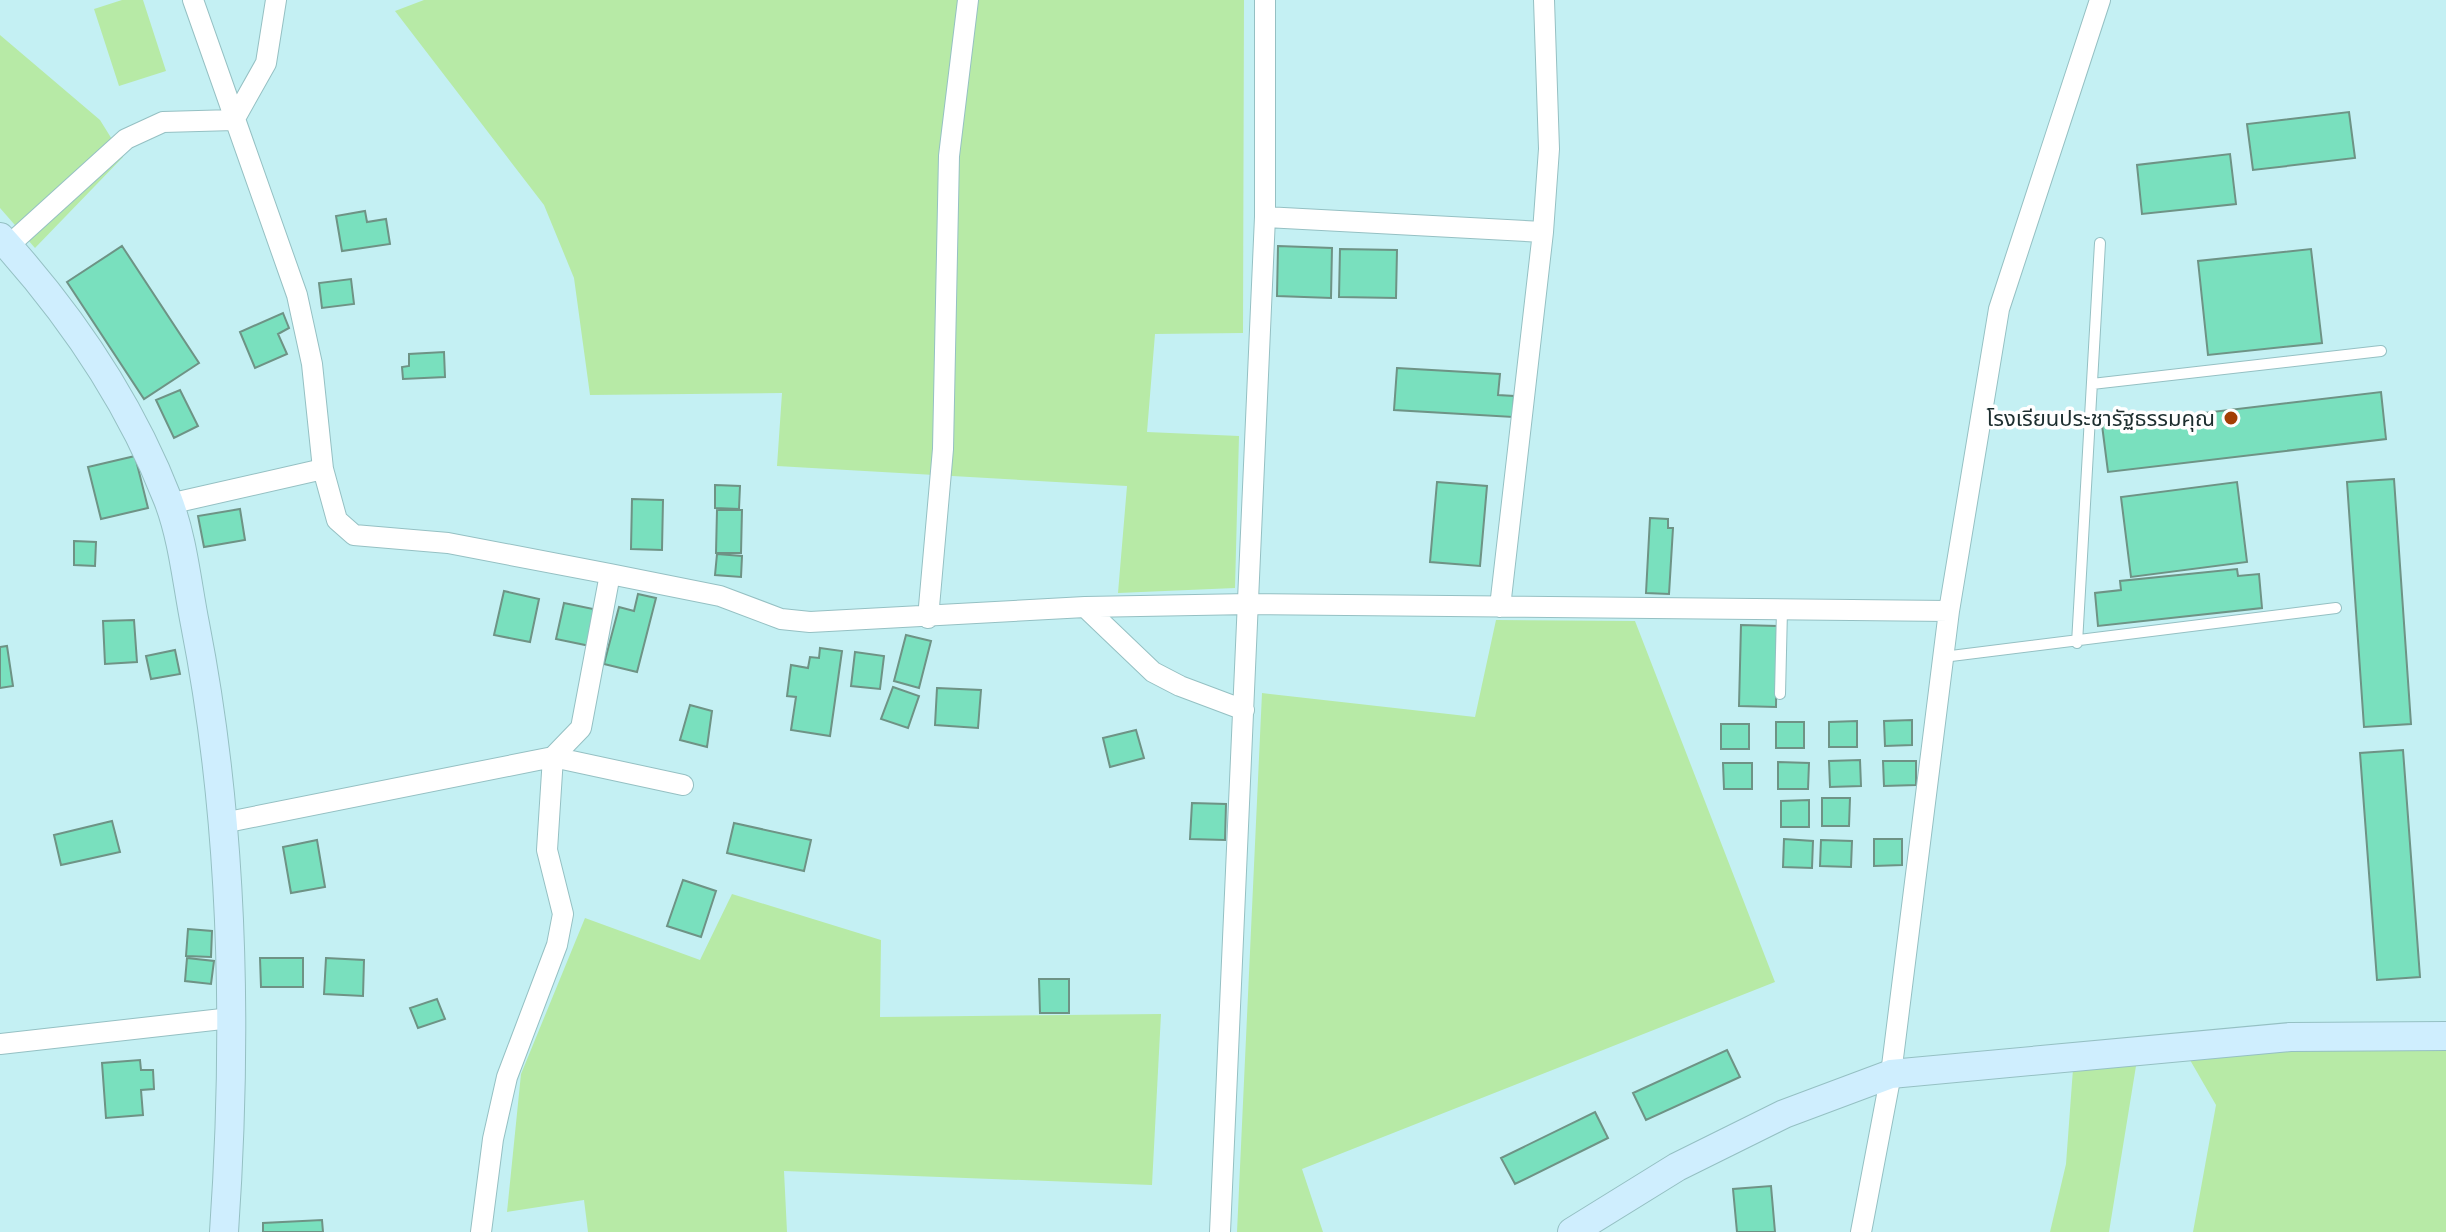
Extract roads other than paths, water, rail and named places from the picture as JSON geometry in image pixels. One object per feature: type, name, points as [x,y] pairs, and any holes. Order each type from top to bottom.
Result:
[{"type":"street","points":[[193,0],[297,295],[312,364],[323,469],[337,520],[354,535],[448,543],[720,596],[781,619],[810,622],[928,618],[1085,607],[1250,604],[1949,611]]},
{"type":"street","points":[[234,120],[266,63],[276,0]]},
{"type":"street","points":[[928,618],[943,436],[949,156],[968,0]]},
{"type":"street","points":[[1220,1232],[1265,217],[1265,0]]},
{"type":"street","points":[[1500,607],[1543,232],[1549,149],[1544,0]]},
{"type":"street","points":[[1861,1232],[1891,1074],[1949,611],[1999,309],[2100,0]]},
{"type":"street","points":[[224,1232],[231,1018],[223,823],[211,704],[169,504],[114,385],[4,242],[126,139],[163,122],[234,120]]},
{"type":"street","points":[[1265,217],[1543,232]]},
{"type":"street","points":[[169,504],[323,469]]},
{"type":"street","points":[[481,1232],[493,1139],[507,1077],[557,945],[563,914],[547,850],[553,757],[581,728],[610,574]]},
{"type":"street","points":[[1085,607],[1153,672],[1180,686],[1244,710]]},
{"type":"street","points":[[223,823],[553,757],[683,785]]},
{"type":"street","points":[[0,1044],[231,1018]]},
{"type":"street","points":[[1572,1232],[1690,1160],[1784,1114],[1891,1074],[2290,1037],[2446,1036]]},
{"type":"lane","points":[[2077,643],[2100,243]]},
{"type":"lane","points":[[2092,384],[2381,351]]},
{"type":"lane","points":[[1943,657],[2077,643],[2336,608]]},
{"type":"lane","points":[[1780,694],[1782,610]]},
{"type":"place","name":"โรงเรียนประชารัฐธรรมคุณ","points":[[2231,418]]}]
